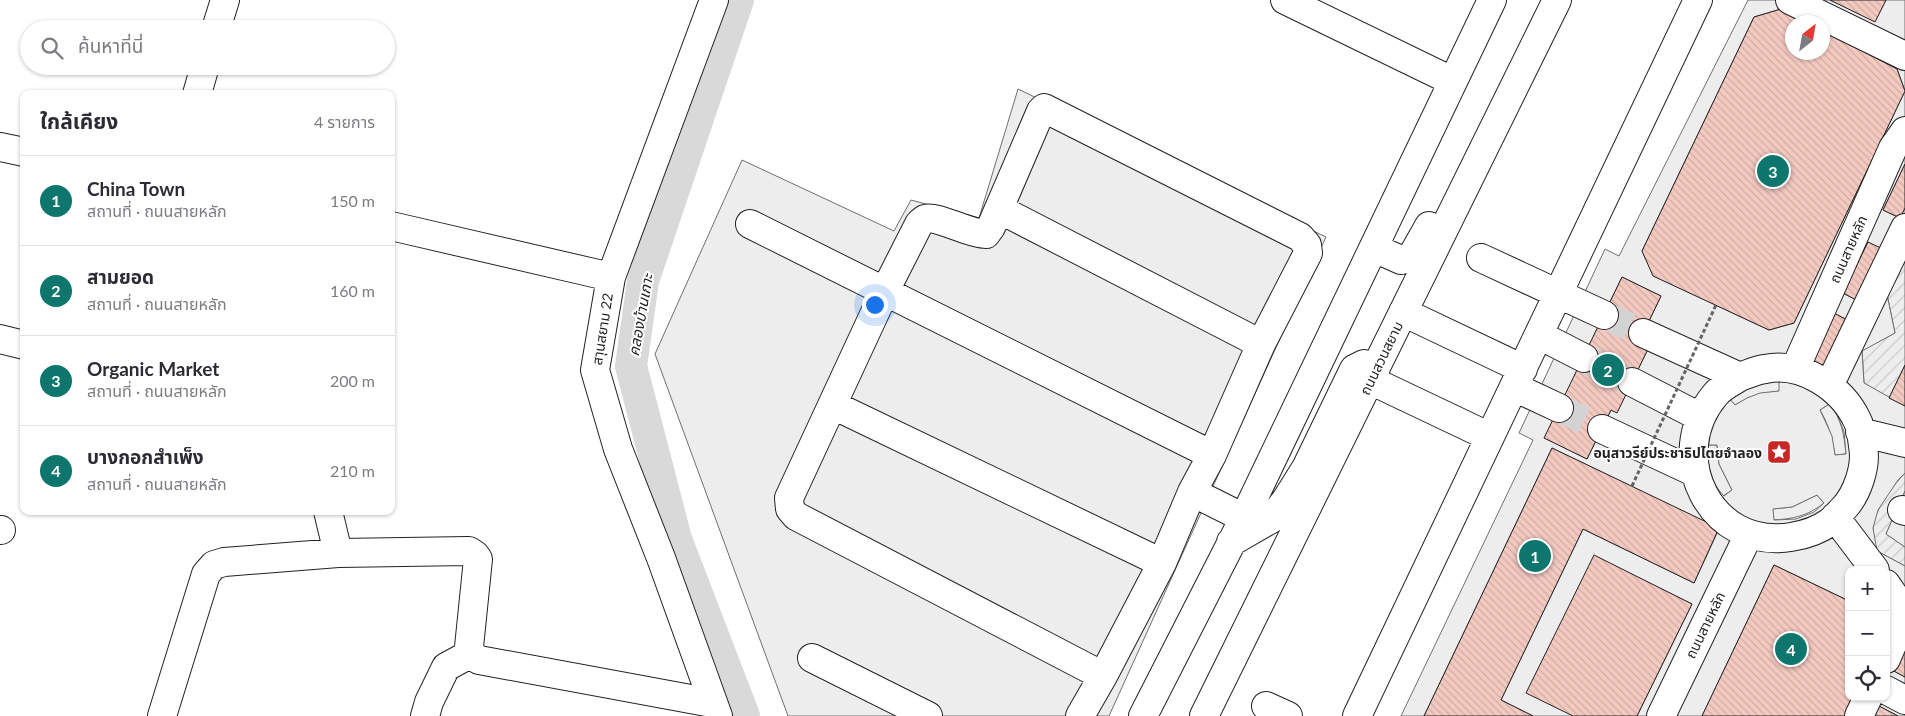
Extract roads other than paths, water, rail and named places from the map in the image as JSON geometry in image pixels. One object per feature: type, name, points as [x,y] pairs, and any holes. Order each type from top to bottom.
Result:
[{"type":"street","points":[[219,20],[225,0]]},
{"type":"street","name":"สาุนสยาม 22","points":[[714,0],[611,277],[595,370],[618,449],[715,710]]},
{"type":"street","points":[[1285,0],[1452,82]]},
{"type":"street","points":[[1142,716],[1244,518],[1492,0]]},
{"type":"street","name":"ถนนสวนสยาม","points":[[1204,716],[1557,0]]},
{"type":"street","points":[[1357,716],[1698,0]]},
{"type":"street","points":[[1790,0],[1905,56]]},
{"type":"street","points":[[198,90],[202,75]]},
{"type":"street","points":[[1080,716],[1103,676],[1162,563],[1192,492],[1212,455],[1261,344],[1308,253],[1307,246],[1300,237],[1044,108],[1041,111],[991,227],[986,234],[976,234],[934,218],[925,219],[919,224],[885,291],[789,498],[790,509],[796,516],[1103,676]]},
{"type":"street","name":"ถนนสายหลัก","points":[[1795,369],[1892,148],[1905,131]]},
{"type":"street","points":[[1374,248],[1401,260],[1412,256],[1464,152],[1492,132]]},
{"type":"street","points":[[0,147],[20,151]]},
{"type":"street","points":[[999,209],[1261,344]]},
{"type":"street","points":[[750,224],[1212,455]]},
{"type":"street","points":[[395,227],[611,277]]},
{"type":"street","points":[[1829,386],[1905,228]]},
{"type":"street","points":[[1481,258],[1604,314]]},
{"type":"street","points":[[1403,312],[1518,378],[1559,408]]},
{"type":"street","points":[[1643,332],[1740,377]]},
{"type":"street","points":[[1539,335],[1584,358]]},
{"type":"street","points":[[0,339],[20,344]]},
{"type":"street","points":[[1231,542],[1271,518],[1286,500],[1306,468],[1354,369],[1364,364],[1373,374],[1490,437]]},
{"type":"street","points":[[1766,368],[1795,369],[1822,380],[1844,398],[1858,422],[1864,449],[1861,477],[1849,503],[1829,523],[1804,535],[1776,540],[1749,534],[1724,520],[1706,499],[1694,472],[1693,444],[1700,417],[1716,393],[1740,377],[1766,368]]},
{"type":"street","points":[[1632,382],[1700,417]]},
{"type":"street","points":[[833,405],[1162,563]]},
{"type":"street","points":[[1602,429],[1694,472]]},
{"type":"street","points":[[1860,432],[1905,443]]},
{"type":"street","points":[[1192,492],[1244,518]]},
{"type":"street","points":[[329,515],[338,553]]},
{"type":"street","points":[[1835,517],[1872,566]]},
{"type":"street","name":"ถนนสายหลัก","points":[[1661,716],[1749,534]]},
{"type":"street","points":[[162,716],[206,574],[214,565],[224,562],[338,553],[469,551],[476,555],[478,559],[469,647],[470,654],[479,660],[715,710]]},
{"type":"street","points":[[1887,656],[1905,614],[1890,590]]},
{"type":"street","points":[[425,716],[446,667],[470,654]]},
{"type":"street","points":[[812,658],[923,715]]},
{"type":"street","points":[[1859,716],[1879,701]]},
{"type":"waterway","name":"คลองบ้านเกาะ","points":[[738,0],[643,281],[631,366],[676,539],[744,716]]},
{"type":"tunnel","points":[[1604,315],[1643,333]]},
{"type":"tunnel","points":[[1584,358],[1632,382]]},
{"type":"tunnel","points":[[1559,408],[1602,429]]},
{"type":"place","name":"Organic Market","points":[[1773,171]]},
{"type":"place","name":"สามยอด","points":[[1608,370]]},
{"type":"place","name":"อนุสาวรีย์ประชาธิปไตยจำลอง","points":[[1779,452]]},
{"type":"place","name":"China Town","points":[[1535,556]]},
{"type":"place","name":"บางกอกสำเพ็ง","points":[[1791,649]]}]
